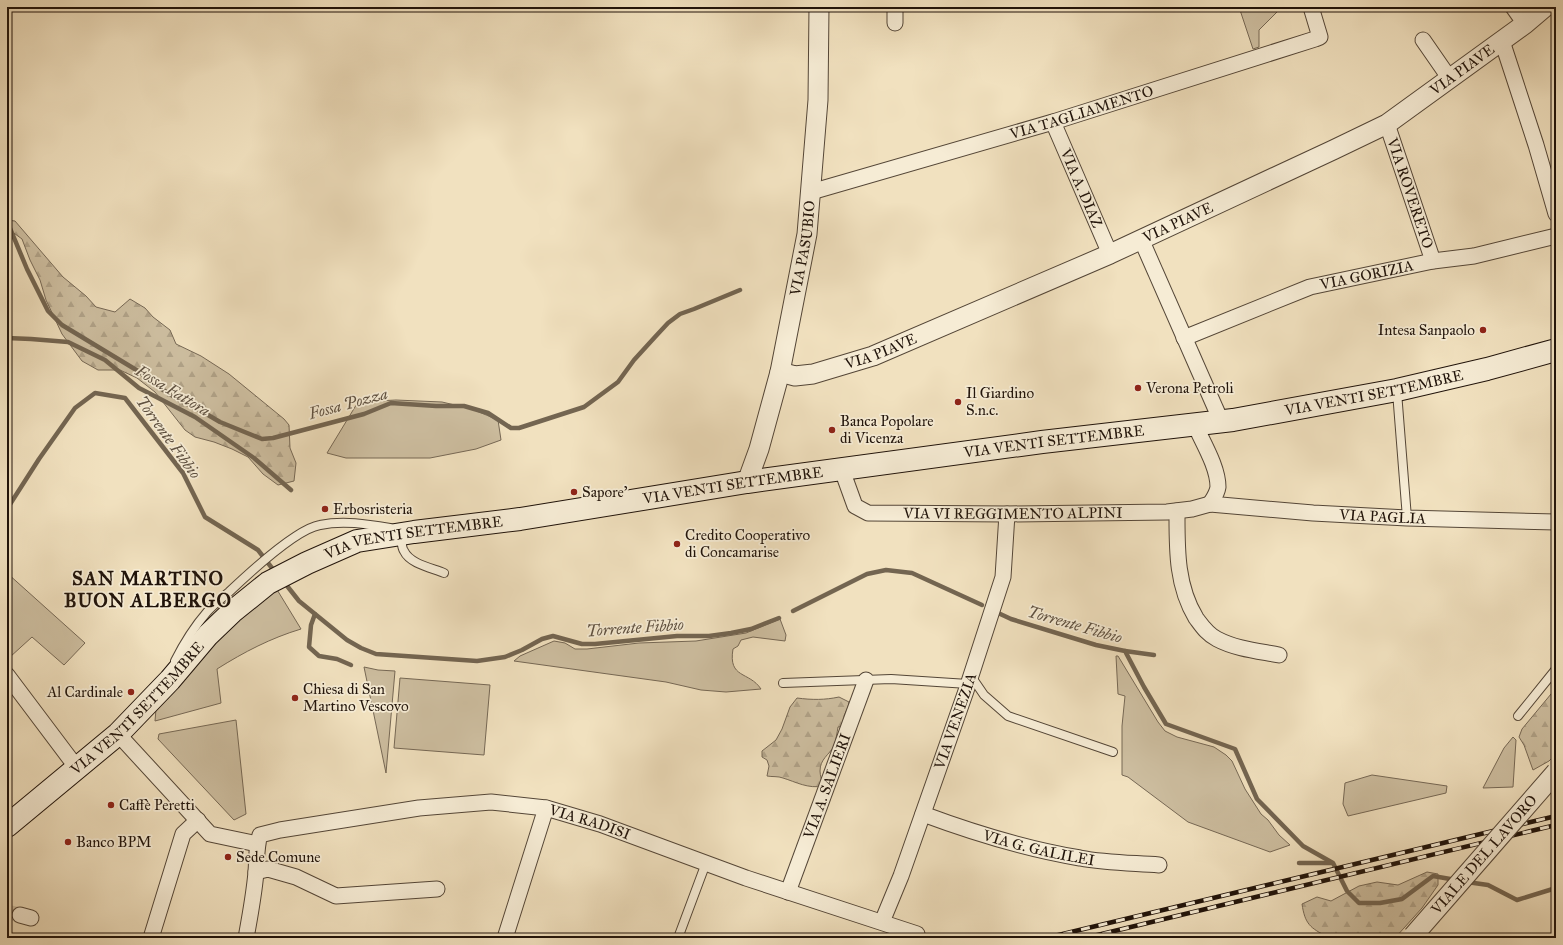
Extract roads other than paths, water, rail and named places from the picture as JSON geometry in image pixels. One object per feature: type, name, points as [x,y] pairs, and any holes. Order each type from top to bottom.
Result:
[{"type":"main road","name":"VIA VENTI SETTEMBRE","points":[[7,826],[118,734],[170,680],[208,635],[232,612],[268,583],[307,563],[357,541],[520,519],[747,482],[1042,442],[1221,421],[1397,390],[1487,369],[1556,350]]},
{"type":"street","name":"VIA PASUBIO","points":[[747,482],[759,449],[780,372],[807,234],[818,100],[819,7]]},
{"type":"street","points":[[895,7],[895,23]]},
{"type":"street","name":"VIA TAGLIAMENTO","points":[[811,192],[1053,122],[1320,37],[1311,7]]},
{"type":"street","points":[[1513,7],[1525,24]]},
{"type":"street","name":"VIA PIAVE","points":[[780,372],[795,376],[813,374],[872,356],[1110,254],[1387,124],[1525,24],[1545,7]]},
{"type":"street","points":[[1423,40],[1450,79]]},
{"type":"street","points":[[1502,41],[1536,145],[1556,214]]},
{"type":"street","name":"VIA A. DIAZ","points":[[1053,122],[1110,254]]},
{"type":"street","name":"VIA ROVERETO","points":[[1387,124],[1433,261]]},
{"type":"street","name":"VIA GORIZIA","points":[[1184,338],[1310,286],[1433,261],[1439,262],[1474,256],[1556,236]]},
{"type":"street","points":[[1141,240],[1221,421]]},
{"type":"street","points":[[1196,424],[1214,466],[1218,488],[1210,504]]},
{"type":"street","name":"VIA VI REGGIMENTO ALPINI","points":[[842,470],[855,506],[868,513],[1007,514],[1177,511],[1210,504]]},
{"type":"street","name":"VIA PAGLIA","points":[[1210,504],[1313,513],[1407,518],[1556,522]]},
{"type":"street","points":[[1177,511],[1178,554],[1182,589],[1194,614],[1204,630],[1216,639],[1234,646],[1279,655]]},
{"type":"street","name":"VIA VENEZIA","points":[[882,922],[901,876],[923,814],[1003,577],[1007,514]]},
{"type":"street","points":[[7,675],[77,768]]},
{"type":"street","name":"VIA A. SALIERI","points":[[788,892],[866,680]]},
{"type":"street","points":[[118,734],[210,834],[257,844],[252,908],[246,938]]},
{"type":"street","name":"VIALE DEL LAVORO","points":[[1413,937],[1556,772]]},
{"type":"street","name":"VIA RADISI","points":[[257,844],[260,835],[280,830],[419,808],[491,802],[546,808],[600,824],[788,892],[917,934]]},
{"type":"street","points":[[505,938],[546,808]]},
{"type":"street","name":"VIA G. GALILEI","points":[[923,814],[999,841],[1028,848],[1081,859],[1159,864]]},
{"type":"street","points":[[151,938],[183,834],[198,820]]},
{"type":"street","points":[[256,872],[268,869],[296,877],[336,896],[437,889]]},
{"type":"lane","points":[[1397,390],[1407,518]]},
{"type":"lane","points":[[170,680],[174,664],[184,643],[208,612],[251,571],[291,540],[307,530],[319,525],[348,522],[408,533],[403,550],[407,555],[416,562],[444,573]]},
{"type":"lane","points":[[1518,716],[1556,669]]},
{"type":"lane","points":[[783,683],[891,679],[969,680],[1008,716],[1113,752]]},
{"type":"lane","points":[[678,938],[706,863]]},
{"type":"waterway","name":"Fossa Pozza","points":[[7,221],[27,269],[48,311],[62,325],[138,371],[160,388],[181,401],[220,422],[262,439],[273,438],[364,414],[391,403],[464,406],[488,413],[511,428],[519,428],[584,407],[618,382],[634,360],[668,323],[680,314],[740,290]]},
{"type":"waterway","name":"Fossa Fattora","points":[[7,338],[68,342],[105,360],[139,388],[195,417],[254,458],[291,490]]},
{"type":"waterway","name":"Torrente Fibbio","points":[[7,509],[39,459],[75,408],[95,393],[125,398],[183,473],[205,517],[258,550],[275,572]]},
{"type":"waterway","name":"Torrente Fibbio","points":[[793,611],[867,574],[886,570],[912,573],[982,605]]},
{"type":"waterway","name":"Torrente Fibbio","points":[[284,582],[299,601],[347,640],[376,654],[477,661],[505,657],[542,639],[553,636],[582,644],[677,636],[709,636],[751,629],[779,618]]},
{"type":"waterway","name":"Torrente Fibbio","points":[[996,612],[1011,619],[1096,645],[1125,651],[1166,724],[1235,749],[1257,799],[1303,846],[1333,863],[1347,891],[1359,903],[1380,903],[1402,899],[1433,876],[1456,880]]},
{"type":"waterway","name":"Torrente Fibbio","points":[[315,614],[311,625],[309,647],[319,656],[337,659],[351,665]]},
{"type":"waterway","points":[[1125,651],[1154,655]]},
{"type":"waterway","name":"Torrente Fibbio","points":[[1299,863],[1332,863]]},
{"type":"waterway","name":"Torrente Fibbio","points":[[1467,882],[1488,885],[1517,900],[1556,888]]},
{"type":"tunnel","points":[[7,912],[20,915]]},
{"type":"railway","points":[[1046,938],[1556,816]]},
{"type":"railway","points":[[1085,938],[1556,825]]},
{"type":"place","name":"Intesa Sanpaolo","points":[[1483,330]]},
{"type":"place","name":"Verona Petroli","points":[[1138,388]]},
{"type":"place","name":"Il Giardino S.n.c.","points":[[958,402]]},
{"type":"place","name":"Banca Popolare di Vicenza","points":[[832,430]]},
{"type":"place","name":"Sapore'","points":[[574,492]]},
{"type":"place","name":"Erbosristeria","points":[[325,509]]},
{"type":"place","name":"Credito Cooperativo di Concamarise","points":[[677,544]]},
{"type":"place","name":"Al Cardinale","points":[[131,692]]},
{"type":"place","name":"Chiesa di San Martino Vescovo","points":[[295,698]]},
{"type":"place","name":"Caffè Peretti","points":[[111,805]]},
{"type":"place","name":"Banco BPM","points":[[68,842]]},
{"type":"place","name":"Sede Comune","points":[[228,857]]},
{"type":"district","name":"SAN MARTINO BUON ALBERGO","points":[[148,589]]}]
